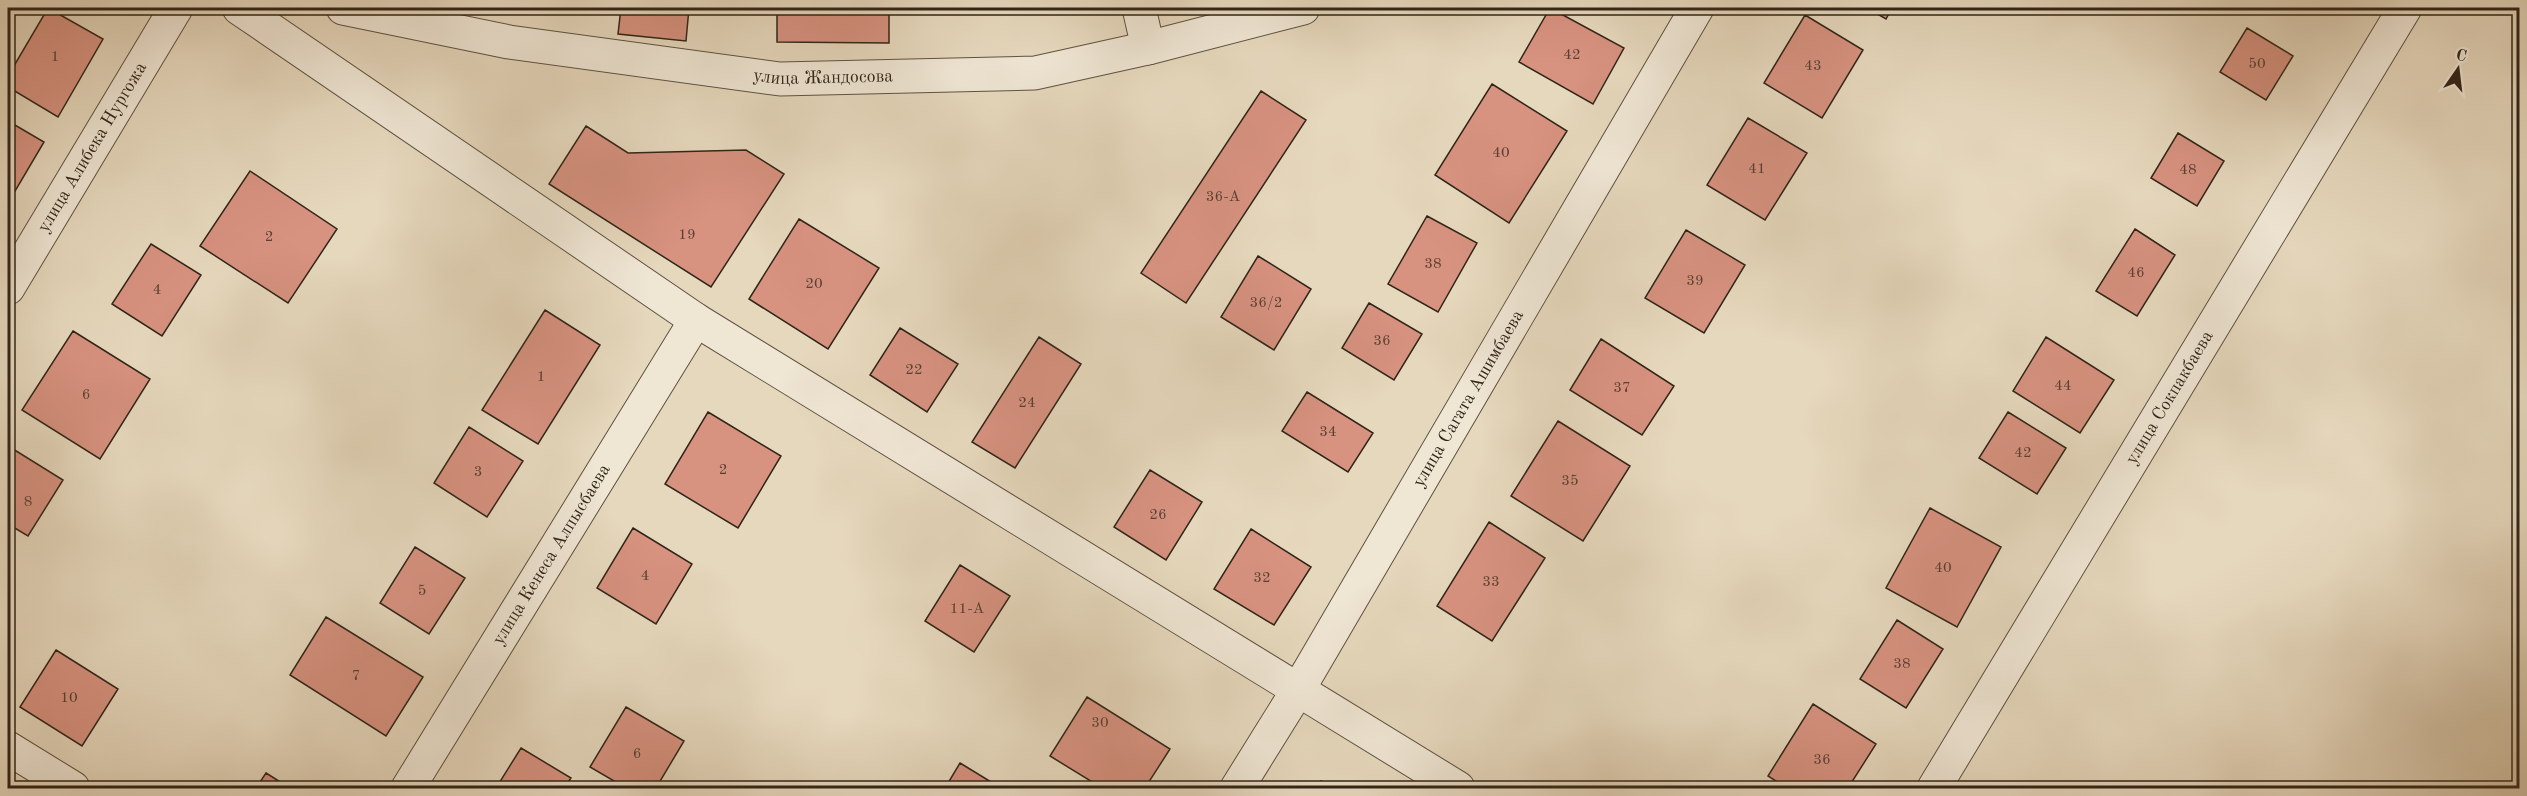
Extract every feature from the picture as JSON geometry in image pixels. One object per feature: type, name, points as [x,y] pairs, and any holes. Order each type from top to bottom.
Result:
[{"type":"street","name":"улица Алибека Нургожа","points":[[8,288],[176,8]]},
{"type":"street","points":[[239,8],[696,320],[1458,789]]},
{"type":"street","name":"улица Жандосова","points":[[343,8],[509,42],[780,79],[1035,73],[1148,48],[1303,8]]},
{"type":"street","points":[[1139,8],[1148,48]]},
{"type":"street","name":"улица Сагата Ашимбаева","points":[[1237,789],[1298,690],[1696,8]]},
{"type":"street","name":"улица Сокпакбаева","points":[[1934,789],[2404,8]]},
{"type":"street","name":"улица Кенеса Алпысбаева","points":[[408,789],[696,320]]},
{"type":"street","points":[[8,748],[73,789]]},
{"type":"building","points":[[48,8],[103,39],[58,117],[8,87],[8,76]]},
{"type":"building","points":[[621,8],[689,8],[686,41],[618,34]]},
{"type":"building","points":[[777,8],[889,8],[889,43],[777,42]]},
{"type":"building","points":[[1550,8],[1624,48],[1593,104],[1519,62]]},
{"type":"building","points":[[1867,8],[1892,8],[1886,19]]},
{"type":"building","points":[[1805,15],[1863,50],[1822,118],[1764,83]]},
{"type":"building","points":[[2247,28],[2293,56],[2266,100],[2220,72]]},
{"type":"building","points":[[1492,84],[1567,131],[1509,223],[1435,175]]},
{"type":"building","points":[[1261,91],[1306,120],[1186,303],[1141,273]]},
{"type":"building","points":[[1748,118],[1807,153],[1765,220],[1707,185]]},
{"type":"building","points":[[8,121],[44,142],[11,198],[8,196]]},
{"type":"building","points":[[586,126],[628,153],[746,150],[784,174],[711,287],[549,184]]},
{"type":"building","points":[[2178,133],[2224,161],[2197,206],[2151,178]]},
{"type":"building","points":[[250,171],[337,229],[288,303],[200,246]]},
{"type":"building","points":[[1427,216],[1477,243],[1438,312],[1388,284]]},
{"type":"building","points":[[799,219],[879,268],[828,349],[749,299]]},
{"type":"building","points":[[2135,229],[2175,255],[2137,316],[2096,291]]},
{"type":"building","points":[[1686,230],[1745,265],[1704,333],[1645,298]]},
{"type":"building","points":[[151,244],[201,275],[162,336],[112,304]]},
{"type":"building","points":[[1258,256],[1311,289],[1274,350],[1221,317]]},
{"type":"building","points":[[1369,303],[1422,334],[1394,380],[1342,348]]},
{"type":"building","points":[[545,310],[600,345],[538,444],[482,410]]},
{"type":"building","points":[[900,328],[958,364],[927,412],[870,375]]},
{"type":"building","points":[[73,331],[150,379],[100,459],[22,410]]},
{"type":"building","points":[[1039,337],[1081,364],[1015,468],[972,442]]},
{"type":"building","points":[[2046,337],[2114,380],[2080,433],[2013,391]]},
{"type":"building","points":[[1601,339],[1674,386],[1642,435],[1570,390]]},
{"type":"building","points":[[1307,392],[1373,433],[1348,472],[1282,431]]},
{"type":"building","points":[[708,412],[781,456],[738,528],[665,484]]},
{"type":"building","points":[[2008,412],[2066,448],[2037,494],[1979,458]]},
{"type":"building","points":[[1558,421],[1630,466],[1583,541],[1511,496]]},
{"type":"building","points":[[469,427],[523,461],[487,517],[434,483]]},
{"type":"building","points":[[13,449],[63,480],[28,536],[8,524],[8,458]]},
{"type":"building","points":[[1150,470],[1202,502],[1166,560],[1114,527]]},
{"type":"building","points":[[1930,508],[2001,547],[1957,627],[1886,588]]},
{"type":"building","points":[[1489,522],[1545,558],[1492,641],[1437,606]]},
{"type":"building","points":[[633,528],[692,564],[656,624],[597,588]]},
{"type":"building","points":[[1251,529],[1311,567],[1274,625],[1214,589]]},
{"type":"building","points":[[415,547],[465,578],[429,634],[380,603]]},
{"type":"building","points":[[960,565],[1010,596],[974,652],[925,621]]},
{"type":"building","points":[[326,617],[423,677],[386,736],[290,675]]},
{"type":"building","points":[[1897,620],[1943,649],[1906,708],[1860,679]]},
{"type":"building","points":[[56,650],[118,689],[82,746],[20,707]]},
{"type":"building","points":[[1087,697],[1170,749],[1145,788],[1102,788],[1050,756]]},
{"type":"building","points":[[1813,704],[1876,744],[1848,788],[1787,788],[1768,776]]},
{"type":"building","points":[[626,707],[684,741],[656,788],[626,788],[590,767]]},
{"type":"building","points":[[521,748],[571,778],[564,788],[496,788]]},
{"type":"building","points":[[960,763],[1001,788],[945,788]]},
{"type":"building","points":[[266,773],[290,788],[256,788]]},
{"type":"building","points":[[1321,781],[1334,788],[1316,788]]}]
